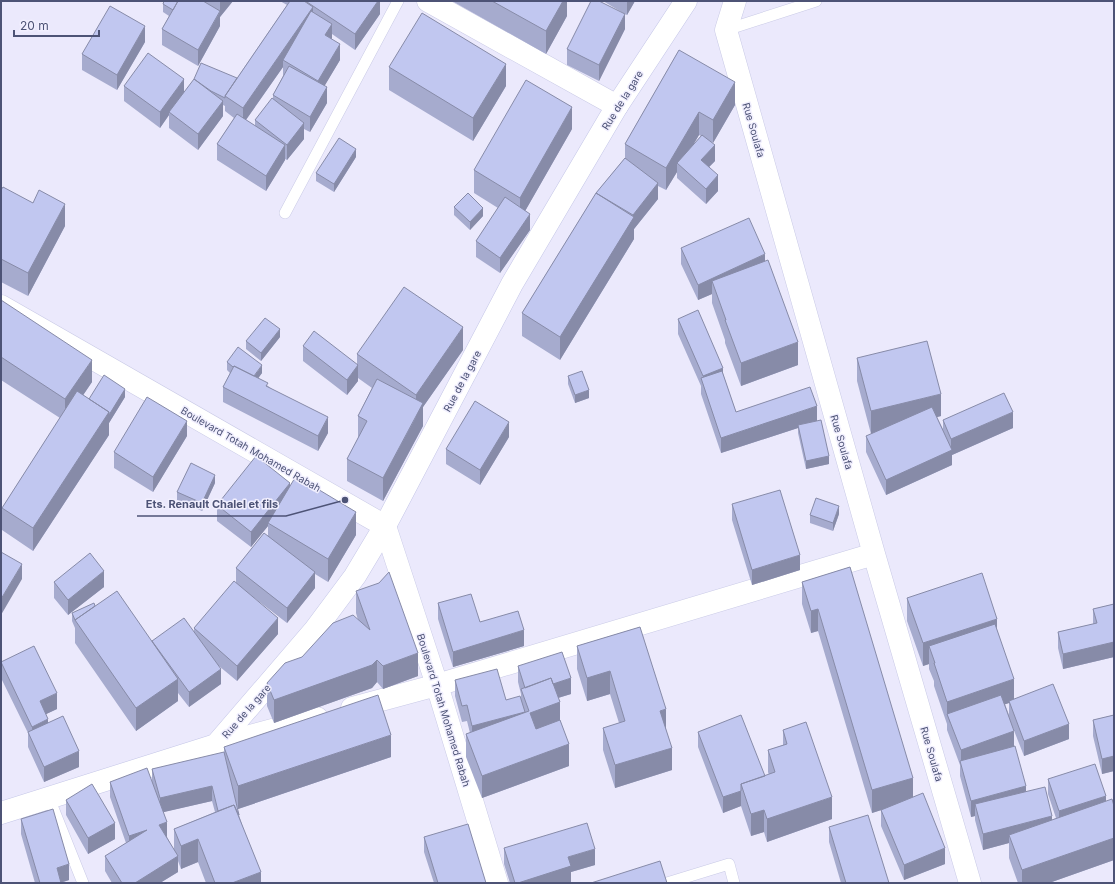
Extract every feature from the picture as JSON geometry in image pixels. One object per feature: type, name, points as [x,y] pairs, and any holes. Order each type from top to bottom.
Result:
[{"type":"street","points":[[428,1],[617,106]]},
{"type":"street","name":"Rue de la gare","points":[[216,745],[314,631],[355,576],[386,526],[512,284],[617,106],[686,1]]},
{"type":"street","points":[[726,30],[735,1]]},
{"type":"street","name":"Rue Soulafa","points":[[726,30],[874,554],[970,883]]},
{"type":"street","name":"Boulevard Totah Mohamed Rabah","points":[[1,306],[386,526],[437,685],[497,883]]},
{"type":"street","points":[[1,813],[216,745],[437,685],[874,554]]},
{"type":"lane","points":[[285,213],[398,1]]},
{"type":"lane","points":[[726,30],[816,1]]},
{"type":"lane","points":[[49,798],[83,883]]},
{"type":"lane","points":[[667,883],[729,864],[734,883]]},
{"type":"building","points":[[164,1],[178,1],[173,10],[163,4]]},
{"type":"building","points":[[178,1],[203,1],[220,11],[198,50],[162,29]]},
{"type":"building","points":[[290,1],[304,1],[313,7],[243,108],[225,96]]},
{"type":"building","points":[[378,1],[355,34],[307,2]]},
{"type":"building","points":[[492,1],[563,1],[546,31]]},
{"type":"building","points":[[591,1],[599,1],[625,14],[599,65],[567,49]]},
{"type":"building","points":[[110,6],[145,26],[117,75],[82,54]]},
{"type":"building","points":[[311,11],[332,24],[325,35],[340,44],[318,81],[283,60]]},
{"type":"building","points":[[422,13],[506,64],[473,118],[389,67]]},
{"type":"building","points":[[679,50],[735,82],[713,120],[699,112],[666,168],[625,144]]},
{"type":"building","points":[[148,53],[184,79],[160,112],[124,86]]},
{"type":"building","points":[[201,63],[237,78],[225,98],[211,91],[194,79]]},
{"type":"building","points":[[289,66],[327,87],[310,117],[273,95]]},
{"type":"building","points":[[194,79],[223,101],[198,134],[169,112]]},
{"type":"building","points":[[526,80],[572,107],[520,198],[474,170]]},
{"type":"building","points":[[272,98],[304,123],[287,145],[255,120]]},
{"type":"building","points":[[237,114],[285,145],[266,176],[217,144]]},
{"type":"building","points":[[702,135],[715,145],[701,160],[718,175],[706,189],[677,163]]},
{"type":"building","points":[[339,138],[356,149],[334,184],[316,173]]},
{"type":"building","points":[[625,158],[658,183],[633,215],[596,193]]},
{"type":"building","points":[[3,187],[33,203],[39,190],[65,204],[28,273],[1,259],[1,190]]},
{"type":"building","points":[[468,193],[483,208],[470,222],[454,207]]},
{"type":"building","points":[[596,193],[634,217],[560,337],[522,313]]},
{"type":"building","points":[[505,197],[530,214],[500,258],[476,241]]},
{"type":"building","points":[[749,218],[765,254],[698,285],[681,248]]},
{"type":"building","points":[[768,260],[798,342],[741,363],[712,281]]},
{"type":"building","points":[[404,287],[463,327],[416,395],[357,354]]},
{"type":"building","points":[[1,300],[92,360],[65,399],[1,357]]},
{"type":"building","points":[[698,310],[723,368],[703,376],[678,319]]},
{"type":"building","points":[[265,318],[280,329],[261,353],[246,341]]},
{"type":"building","points":[[314,331],[358,365],[347,380],[303,346]]},
{"type":"building","points":[[927,341],[941,394],[871,411],[857,358]]},
{"type":"building","points":[[238,347],[262,365],[254,376],[234,366],[233,367],[227,362]]},
{"type":"building","points":[[234,366],[268,383],[266,386],[328,417],[318,436],[223,387]]},
{"type":"building","points":[[582,371],[589,390],[575,395],[568,376]]},
{"type":"building","points":[[722,371],[736,412],[810,387],[817,406],[721,438],[701,378]]},
{"type":"building","points":[[104,375],[125,389],[109,415],[109,412],[89,399]]},
{"type":"building","points":[[377,379],[423,403],[383,478],[347,459],[367,421],[358,416]]},
{"type":"building","points":[[77,391],[109,412],[33,528],[2,508]]},
{"type":"building","points":[[1004,393],[1013,412],[951,439],[943,420]]},
{"type":"building","points":[[147,397],[187,421],[153,477],[114,452]]},
{"type":"building","points":[[475,401],[509,422],[480,470],[446,449]]},
{"type":"building","points":[[932,407],[952,450],[886,480],[866,436]]},
{"type":"building","points":[[821,420],[829,456],[806,461],[798,425]]},
{"type":"building","points":[[256,456],[290,483],[251,532],[217,505]]},
{"type":"building","points":[[191,463],[215,475],[202,503],[177,492]]},
{"type":"building","points":[[296,476],[356,512],[328,559],[268,523]]},
{"type":"building","points":[[780,490],[800,555],[752,570],[732,504]]},
{"type":"building","points":[[816,498],[839,506],[833,523],[810,515]]},
{"type":"building","points":[[264,533],[315,572],[287,608],[236,568]]},
{"type":"building","points":[[1,552],[22,564],[1,599]]},
{"type":"building","points":[[90,553],[104,571],[68,600],[54,582]]},
{"type":"building","points":[[850,567],[913,778],[872,790],[818,609],[811,611],[802,582]]},
{"type":"building","points":[[389,572],[418,653],[383,666],[377,660],[372,665],[274,700],[267,683],[285,663],[302,657],[333,623],[353,615],[370,630],[356,591],[379,583]]},
{"type":"building","points":[[982,573],[997,619],[923,643],[907,598]]},
{"type":"building","points":[[234,581],[278,618],[237,666],[194,628]]},
{"type":"building","points":[[117,591],[178,679],[136,708],[75,620]]},
{"type":"building","points":[[471,594],[480,622],[518,611],[524,630],[453,652],[438,603]]},
{"type":"building","points":[[94,603],[95,606],[75,620],[72,613]]},
{"type":"building","points":[[1114,604],[1114,642],[1063,654],[1058,632],[1097,623],[1093,609]]},
{"type":"building","points":[[184,618],[221,669],[189,692],[152,641]]},
{"type":"building","points":[[995,624],[1014,679],[947,702],[929,646]]},
{"type":"building","points":[[640,627],[666,709],[660,711],[672,748],[615,765],[603,728],[625,721],[610,671],[587,678],[577,646]]},
{"type":"building","points":[[34,646],[57,693],[40,701],[48,719],[32,727],[1,662]]},
{"type":"building","points":[[562,652],[571,678],[553,684],[551,678],[525,688],[518,666]]},
{"type":"building","points":[[497,669],[506,700],[520,696],[525,712],[472,726],[467,705],[462,706],[455,680]]},
{"type":"building","points":[[551,678],[560,702],[530,713],[536,729],[560,720],[569,744],[482,776],[466,734],[529,711],[521,689]]},
{"type":"building","points":[[1053,684],[1069,724],[1024,741],[1009,701]]},
{"type":"building","points":[[378,695],[391,735],[238,786],[224,747]]},
{"type":"building","points":[[1001,695],[1014,731],[961,750],[947,714]]},
{"type":"building","points":[[741,715],[765,776],[741,784],[741,791],[723,797],[698,732]]},
{"type":"building","points":[[1114,715],[1114,756],[1102,759],[1093,720]]},
{"type":"building","points":[[63,716],[79,751],[44,767],[28,732]]},
{"type":"building","points":[[806,722],[832,797],[767,819],[764,810],[751,814],[741,784],[775,772],[768,750],[787,744],[783,730]]},
{"type":"building","points":[[1015,746],[1026,786],[971,801],[960,761]]},
{"type":"building","points":[[224,752],[239,815],[234,805],[218,811],[212,786],[160,798],[152,769]]},
{"type":"building","points":[[1095,764],[1106,796],[1059,811],[1048,779]]},
{"type":"building","points":[[147,768],[167,822],[159,825],[178,856],[135,883],[122,883],[105,856],[147,830],[129,836],[110,782]]},
{"type":"building","points":[[92,784],[115,823],[88,838],[66,800]]},
{"type":"building","points":[[1045,787],[1052,816],[983,834],[975,804]]},
{"type":"building","points":[[923,793],[945,848],[904,865],[881,810]]},
{"type":"building","points":[[1112,799],[1114,806],[1114,838],[1022,870],[1009,835]]},
{"type":"building","points":[[234,805],[261,872],[232,883],[215,883],[198,839],[181,846],[174,829]]},
{"type":"building","points":[[53,809],[69,864],[57,868],[61,883],[40,883],[21,819]]},
{"type":"building","points":[[868,815],[889,883],[846,883],[829,827]]},
{"type":"building","points":[[587,823],[595,849],[568,857],[571,866],[515,883],[504,848]]},
{"type":"building","points":[[468,824],[486,883],[438,883],[424,837]]},
{"type":"building","points":[[660,861],[667,883],[591,883]]},
{"type":"place","name":"Ets. Renault Chalel et fils","points":[[345,500]]}]
